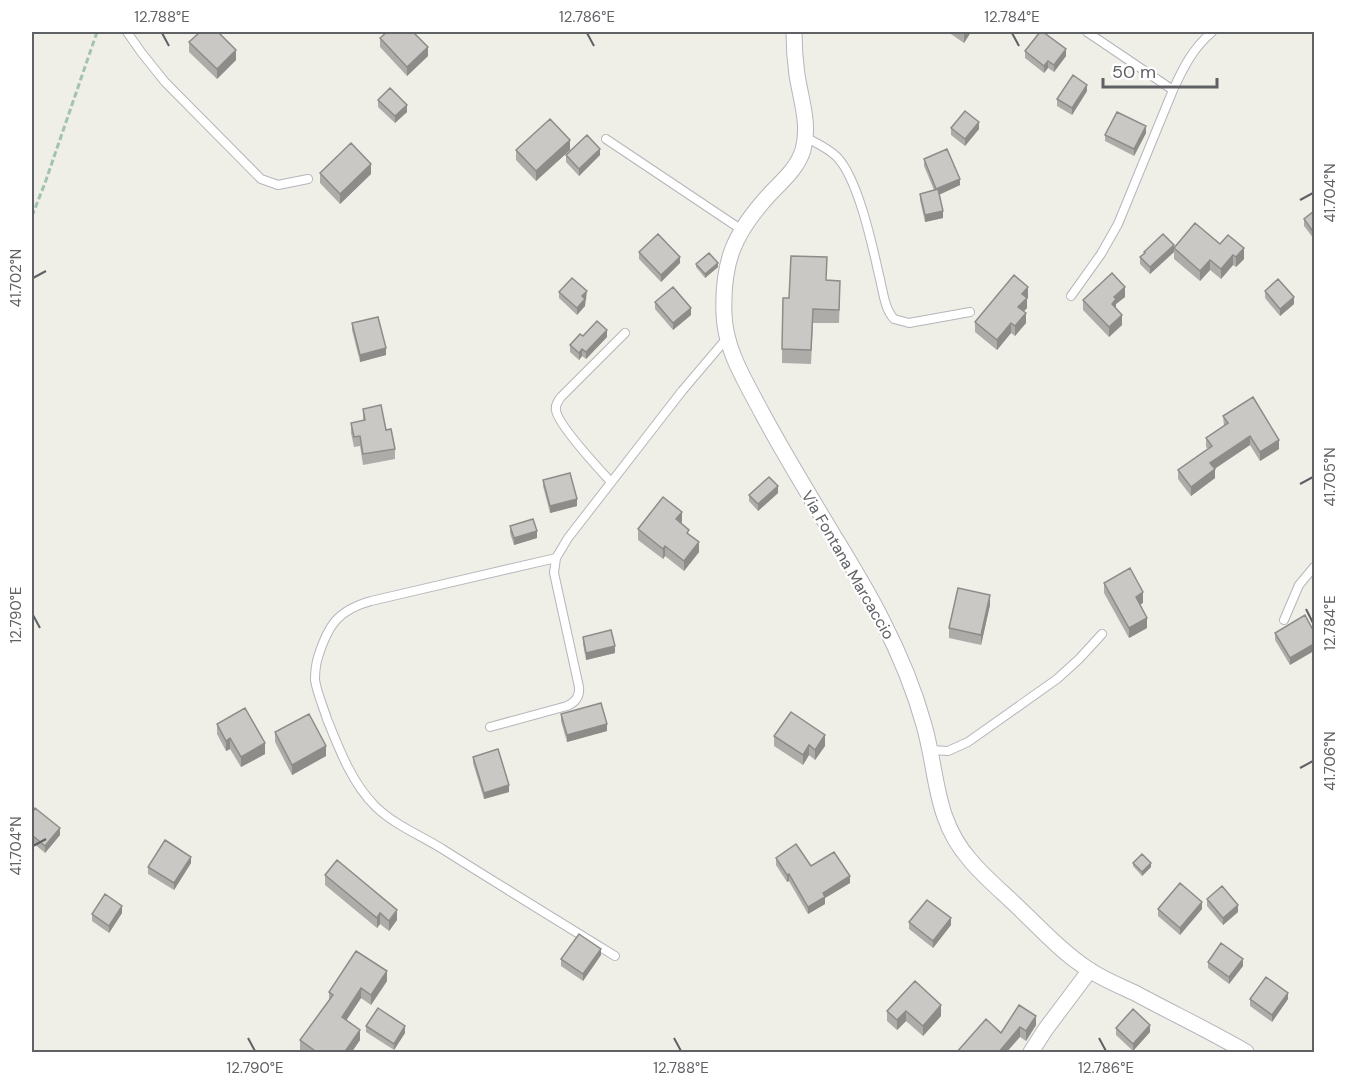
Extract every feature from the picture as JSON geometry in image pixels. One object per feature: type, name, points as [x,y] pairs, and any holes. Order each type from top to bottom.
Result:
[{"type":"street","name":"Via Fontana Marcaccio","points":[[794,32],[797,71],[804,108],[805,137],[802,152],[793,170],[742,230],[730,254],[724,282],[724,313],[727,338],[738,367],[787,459],[881,617],[916,698],[930,750],[940,807],[950,831],[963,852],[1059,946],[1090,970],[1246,1053]]},
{"type":"street","points":[[1031,1053],[1045,1030],[1090,970]]},
{"type":"lane","points":[[127,32],[165,82],[261,179],[278,184],[308,179]]},
{"type":"lane","points":[[1087,32],[1173,90]]},
{"type":"lane","points":[[1071,296],[1101,254],[1118,224],[1173,90],[1192,52],[1212,32]]},
{"type":"lane","points":[[805,137],[832,153],[842,163],[850,177],[871,243],[886,306],[894,319],[909,322],[970,312]]},
{"type":"lane","points":[[606,140],[742,230]]},
{"type":"lane","points":[[611,482],[561,423],[555,409],[561,397],[625,333]]},
{"type":"lane","points":[[490,727],[575,701],[579,694],[579,687],[555,579],[556,558],[567,538],[682,391],[727,338]]},
{"type":"lane","points":[[556,558],[379,599],[351,608],[336,620],[325,636],[315,668],[316,685],[345,760],[357,783],[376,808],[615,957]]},
{"type":"lane","points":[[1284,620],[1299,585],[1314,567]]},
{"type":"lane","points":[[930,750],[948,751],[968,742],[1057,679],[1102,634]]},
{"type":"path","points":[[32,216],[98,32]]},
{"type":"building","points":[[200,32],[218,32],[236,50],[217,69],[189,42]]},
{"type":"building","points":[[387,32],[413,32],[428,47],[407,67],[380,38]]},
{"type":"building","points":[[1040,32],[1066,49],[1054,65],[1048,61],[1044,66],[1025,51]]},
{"type":"building","points":[[1073,75],[1087,85],[1072,108],[1057,99]]},
{"type":"building","points":[[390,88],[407,105],[395,116],[378,100]]},
{"type":"building","points":[[965,111],[979,122],[965,139],[951,128]]},
{"type":"building","points":[[1117,112],[1146,126],[1134,149],[1105,135]]},
{"type":"building","points":[[550,119],[570,140],[536,171],[516,150]]},
{"type":"building","points":[[587,135],[600,149],[579,169],[566,155]]},
{"type":"building","points":[[351,143],[371,164],[340,194],[320,173]]},
{"type":"building","points":[[947,149],[960,179],[936,189],[924,159]]},
{"type":"building","points":[[938,189],[943,211],[925,215],[920,194]]},
{"type":"building","points":[[1314,211],[1314,233],[1304,219]]},
{"type":"building","points":[[1195,223],[1220,244],[1228,235],[1244,248],[1236,257],[1233,255],[1221,269],[1210,260],[1200,271],[1174,248]]},
{"type":"building","points":[[658,234],[680,257],[661,275],[639,252]]},
{"type":"building","points":[[1163,234],[1174,245],[1150,267],[1140,257]]},
{"type":"building","points":[[709,253],[718,263],[705,274],[696,264]]},
{"type":"building","points":[[791,256],[827,257],[826,280],[840,281],[839,310],[813,309],[811,350],[782,349],[783,298],[789,298]]},
{"type":"building","points":[[1112,273],[1125,287],[1114,297],[1116,299],[1112,304],[1122,315],[1109,327],[1083,300]]},
{"type":"building","points":[[1014,275],[1028,287],[1022,294],[1027,298],[1018,307],[1026,313],[1015,326],[1011,323],[997,340],[975,322]]},
{"type":"building","points":[[572,278],[587,291],[582,296],[585,299],[577,308],[559,292]]},
{"type":"building","points":[[1278,279],[1294,297],[1280,309],[1265,291]]},
{"type":"building","points":[[673,287],[691,308],[673,323],[655,302]]},
{"type":"building","points":[[378,317],[386,348],[360,355],[352,323]]},
{"type":"building","points":[[597,321],[607,330],[586,352],[582,349],[579,353],[570,345],[580,334],[583,336]]},
{"type":"building","points":[[1253,397],[1279,440],[1260,452],[1250,436],[1210,463],[1215,469],[1191,487],[1178,470],[1212,446],[1206,438],[1228,423],[1223,416]]},
{"type":"building","points":[[381,405],[386,430],[391,429],[395,449],[363,454],[360,436],[354,437],[351,423],[365,420],[363,409]]},
{"type":"building","points":[[570,473],[577,499],[550,506],[543,480]]},
{"type":"building","points":[[769,477],[778,486],[758,504],[749,495]]},
{"type":"building","points":[[663,497],[682,512],[676,519],[689,530],[687,533],[699,542],[684,561],[665,546],[663,549],[638,529]]},
{"type":"building","points":[[533,519],[537,531],[514,538],[510,526]]},
{"type":"building","points":[[1130,568],[1143,592],[1136,597],[1147,618],[1129,628],[1104,583]]},
{"type":"building","points":[[958,588],[990,595],[981,635],[949,628]]},
{"type":"building","points":[[1305,615],[1314,632],[1314,644],[1290,658],[1275,633]]},
{"type":"building","points":[[611,630],[615,646],[586,653],[583,637]]},
{"type":"building","points":[[601,703],[607,724],[567,735],[561,714]]},
{"type":"building","points":[[245,708],[265,743],[241,757],[230,738],[226,741],[217,724]]},
{"type":"building","points":[[791,712],[825,735],[815,750],[809,745],[803,755],[774,736]]},
{"type":"building","points":[[309,714],[326,746],[292,765],[275,732]]},
{"type":"building","points":[[498,749],[509,785],[484,793],[473,757]]},
{"type":"building","points":[[35,808],[60,828],[45,846],[32,835],[32,813]]},
{"type":"building","points":[[165,840],[191,857],[174,883],[148,867]]},
{"type":"building","points":[[796,844],[811,866],[834,852],[850,876],[823,893],[825,897],[808,907],[789,874],[787,875],[776,858]]},
{"type":"building","points":[[1142,854],[1151,863],[1142,872],[1133,863]]},
{"type":"building","points":[[337,860],[397,910],[389,921],[380,913],[377,918],[325,875]]},
{"type":"building","points":[[1180,883],[1202,902],[1180,928],[1158,909]]},
{"type":"building","points":[[1222,886],[1238,905],[1223,918],[1207,899]]},
{"type":"building","points":[[105,894],[122,906],[109,926],[92,914]]},
{"type":"building","points":[[927,900],[951,918],[933,941],[909,922]]},
{"type":"building","points":[[579,934],[601,949],[583,974],[561,959]]},
{"type":"building","points":[[1221,943],[1243,959],[1229,977],[1208,962]]},
{"type":"building","points":[[356,951],[387,971],[371,995],[361,988],[342,1017],[360,1030],[344,1053],[318,1053],[300,1040],[333,995],[329,992]]},
{"type":"building","points":[[1266,977],[1288,993],[1272,1015],[1250,999]]},
{"type":"building","points":[[915,981],[941,1005],[923,1026],[906,1011],[897,1020],[887,1011]]},
{"type":"building","points":[[1019,1005],[1036,1016],[1026,1031],[1020,1027],[998,1053],[956,1053],[986,1019],[1001,1033]]},
{"type":"building","points":[[378,1008],[405,1026],[394,1044],[366,1026]]},
{"type":"building","points":[[1133,1009],[1150,1025],[1133,1044],[1116,1028]]}]
